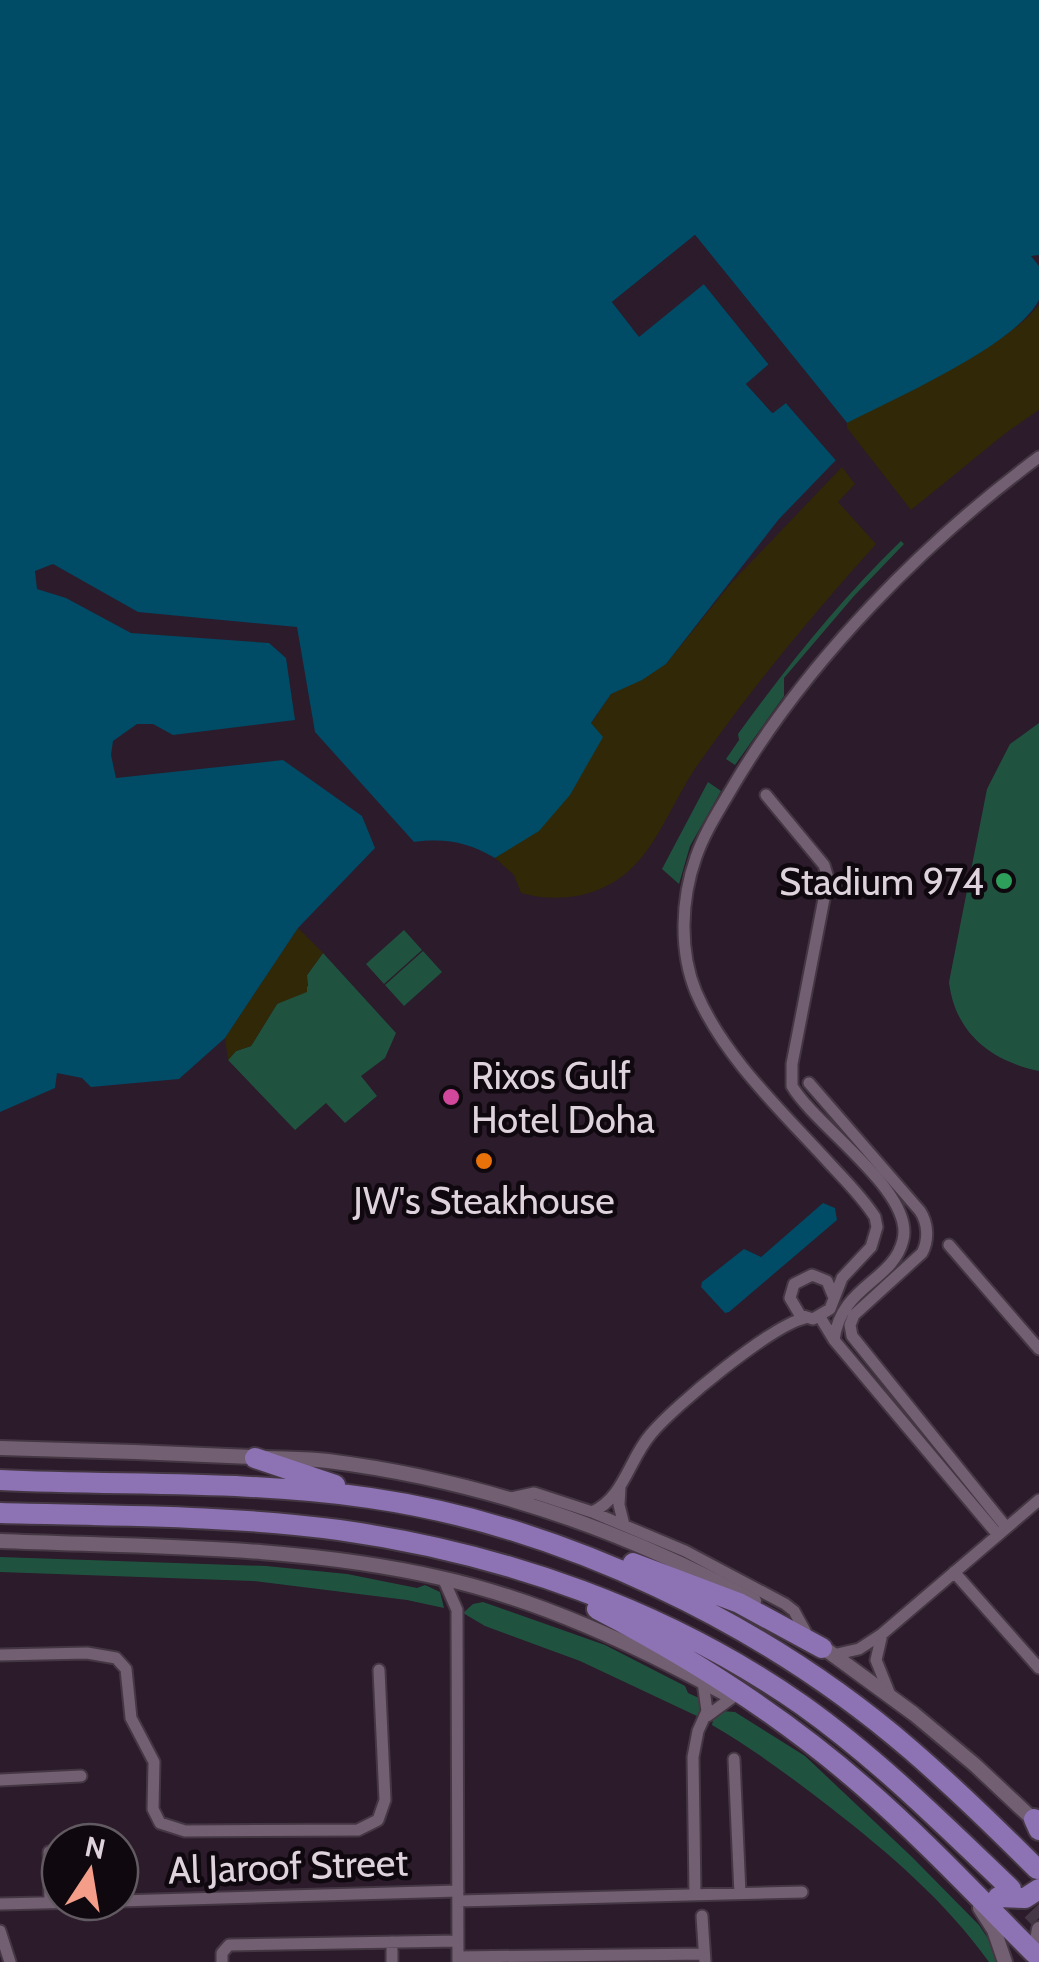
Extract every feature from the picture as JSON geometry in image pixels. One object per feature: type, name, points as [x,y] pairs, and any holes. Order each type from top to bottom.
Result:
[{"type":"highway","points":[[256,1458],[370,1498]]},
{"type":"highway","points":[[0,1480],[252,1486],[370,1498],[464,1517],[617,1558],[706,1590],[762,1614],[828,1652]]},
{"type":"highway","points":[[0,1513],[221,1520],[338,1530],[443,1549],[529,1573],[628,1609],[678,1632],[776,1688],[838,1731],[908,1790],[1011,1889]]},
{"type":"highway","points":[[528,1536],[660,1589],[810,1675],[910,1748],[1038,1879],[1024,1898],[1006,1899],[960,1878]]},
{"type":"highway","points":[[529,1573],[700,1668],[779,1721],[862,1786],[960,1878],[1034,1958]]},
{"type":"street","points":[[592,1512],[608,1503],[653,1431],[766,1336],[790,1322],[818,1316],[874,1239],[877,1227],[869,1208],[741,1063],[708,1018],[694,987],[684,933],[690,877],[714,818],[784,710],[862,616],[928,550],[1002,484],[1039,457]]},
{"type":"street","points":[[766,795],[824,866],[828,878],[791,1082],[794,1091],[894,1200],[904,1227],[897,1255],[848,1302],[837,1323],[834,1340]]},
{"type":"street","points":[[809,1084],[923,1215],[926,1244],[918,1258],[854,1315],[850,1325],[852,1336],[1002,1531]]},
{"type":"street","points":[[948,1246],[1039,1349]]},
{"type":"street","points":[[766,1336],[799,1279],[819,1276],[854,1262]]},
{"type":"street","points":[[819,1276],[827,1281],[834,1298]]},
{"type":"street","points":[[790,1298],[795,1311],[837,1323]]},
{"type":"street","points":[[818,1316],[834,1340],[1002,1531]]},
{"type":"street","points":[[0,1448],[327,1461],[427,1480],[573,1519],[637,1543],[726,1586],[805,1631],[975,1765],[1038,1824]]},
{"type":"street","points":[[620,1487],[624,1525]]},
{"type":"street","points":[[506,1499],[534,1493],[624,1525],[745,1580],[794,1611],[805,1631]]},
{"type":"street","points":[[828,1652],[859,1650],[882,1634],[1039,1500]]},
{"type":"street","points":[[0,1541],[310,1556],[443,1578],[575,1622],[779,1721]]},
{"type":"street","points":[[954,1572],[1039,1668]]},
{"type":"street","points":[[443,1578],[457,1610],[458,1959],[705,1958],[702,1916]]},
{"type":"street","points":[[457,1610],[478,1588]]},
{"type":"street","points":[[882,1634],[876,1660],[890,1695]]},
{"type":"street","points":[[0,1654],[87,1653],[116,1658],[126,1669],[132,1718],[154,1762],[153,1809],[160,1823],[185,1831],[358,1830],[378,1820],[385,1800],[379,1670]]},
{"type":"street","points":[[695,1895],[693,1757],[708,1701],[704,1682]]},
{"type":"street","points":[[702,1723],[716,1707],[733,1698]]},
{"type":"street","points":[[734,1759],[740,1894]]},
{"type":"street","points":[[0,1780],[82,1776]]},
{"type":"street","points":[[960,1878],[994,1930],[1004,1962]]},
{"type":"street","name":"Al Jaroof Street","points":[[140,1901],[802,1892]]},
{"type":"street","points":[[0,1904],[40,1903]]},
{"type":"street","points":[[1034,1958],[1039,1928]]},
{"type":"street","points":[[0,1930],[10,1962]]},
{"type":"street","points":[[222,1962],[222,1953],[229,1945],[458,1941]]},
{"type":"street","points":[[392,1942],[392,1962]]},
{"type":"green space","points":[[901,541],[904,544],[784,678],[784,696],[735,765],[726,759],[739,740],[738,734],[795,658]]},
{"type":"green space","name":"Stadium 974","points":[[1039,723],[1039,1071],[1006,1060],[978,1042],[959,1016],[949,982],[987,789],[1010,744]]},
{"type":"green space","points":[[708,782],[721,791],[690,846],[679,884],[662,869]]},
{"type":"green space","points":[[404,930],[422,950],[384,984],[366,964]]},
{"type":"green space","points":[[423,951],[442,972],[404,1006],[385,985]]},
{"type":"green space","points":[[323,953],[396,1033],[385,1058],[361,1076],[377,1096],[345,1123],[326,1103],[295,1130],[228,1060],[236,1051],[251,1046],[277,1004],[308,986],[307,975]]},
{"type":"green space","points":[[0,1557],[266,1566],[347,1574],[417,1588],[425,1585],[440,1592],[444,1608],[253,1581],[0,1572]]},
{"type":"green space","points":[[483,1602],[605,1645],[685,1686],[688,1693],[699,1698],[699,1717],[580,1661],[485,1626],[463,1613],[473,1604]]},
{"type":"green space","points":[[722,1711],[735,1712],[805,1756],[979,1925],[998,1962],[989,1962],[916,1879],[874,1843],[788,1775],[712,1725],[714,1716]]},
{"type":"sand","points":[[1039,305],[1039,410],[911,510],[844,424],[975,355]]},
{"type":"sand","points":[[842,467],[855,484],[838,502],[876,544],[741,706],[689,778],[642,856],[617,880],[582,895],[558,898],[521,893],[514,875],[495,858],[543,825],[591,724],[611,694],[666,664],[732,582]]},
{"type":"sand","points":[[298,928],[323,953],[307,975],[307,992],[277,1004],[251,1046],[236,1051],[228,1060],[225,1038]]},
{"type":"water","points":[[0,0],[1039,0],[1039,255],[1031,256],[1039,266],[1039,300],[1006,335],[980,353],[847,423],[695,235],[612,302],[639,336],[703,283],[769,365],[746,384],[772,413],[785,402],[836,460],[779,519],[666,664],[611,694],[591,723],[603,737],[570,795],[539,831],[495,858],[456,842],[414,842],[315,732],[297,627],[138,612],[53,564],[35,571],[37,589],[66,598],[131,633],[269,643],[286,658],[295,720],[173,735],[153,724],[137,724],[113,741],[111,755],[116,778],[283,760],[362,816],[375,848],[298,928],[225,1038],[179,1079],[91,1087],[82,1078],[57,1073],[55,1088],[0,1112]]},
{"type":"water","points":[[823,1203],[835,1208],[837,1220],[729,1312],[725,1313],[701,1287],[702,1282],[744,1249],[761,1257]]},
{"type":"pier","points":[[695,235],[847,423],[847,428],[694,242],[619,303],[639,329],[700,279],[706,279],[774,363],[753,384],[773,406],[783,398],[789,399],[840,457],[839,464],[786,403],[773,413],[746,384],[769,364],[704,284],[639,337],[612,302]]},
{"type":"tunnel","points":[[1011,1889],[1039,1918]]},
{"type":"place","name":"Stadium 974","points":[[1004,881]]},
{"type":"place","name":"Rixos Gulf Hotel Doha","points":[[451,1097]]},
{"type":"place","name":"JW's Steakhouse","points":[[484,1161]]}]
